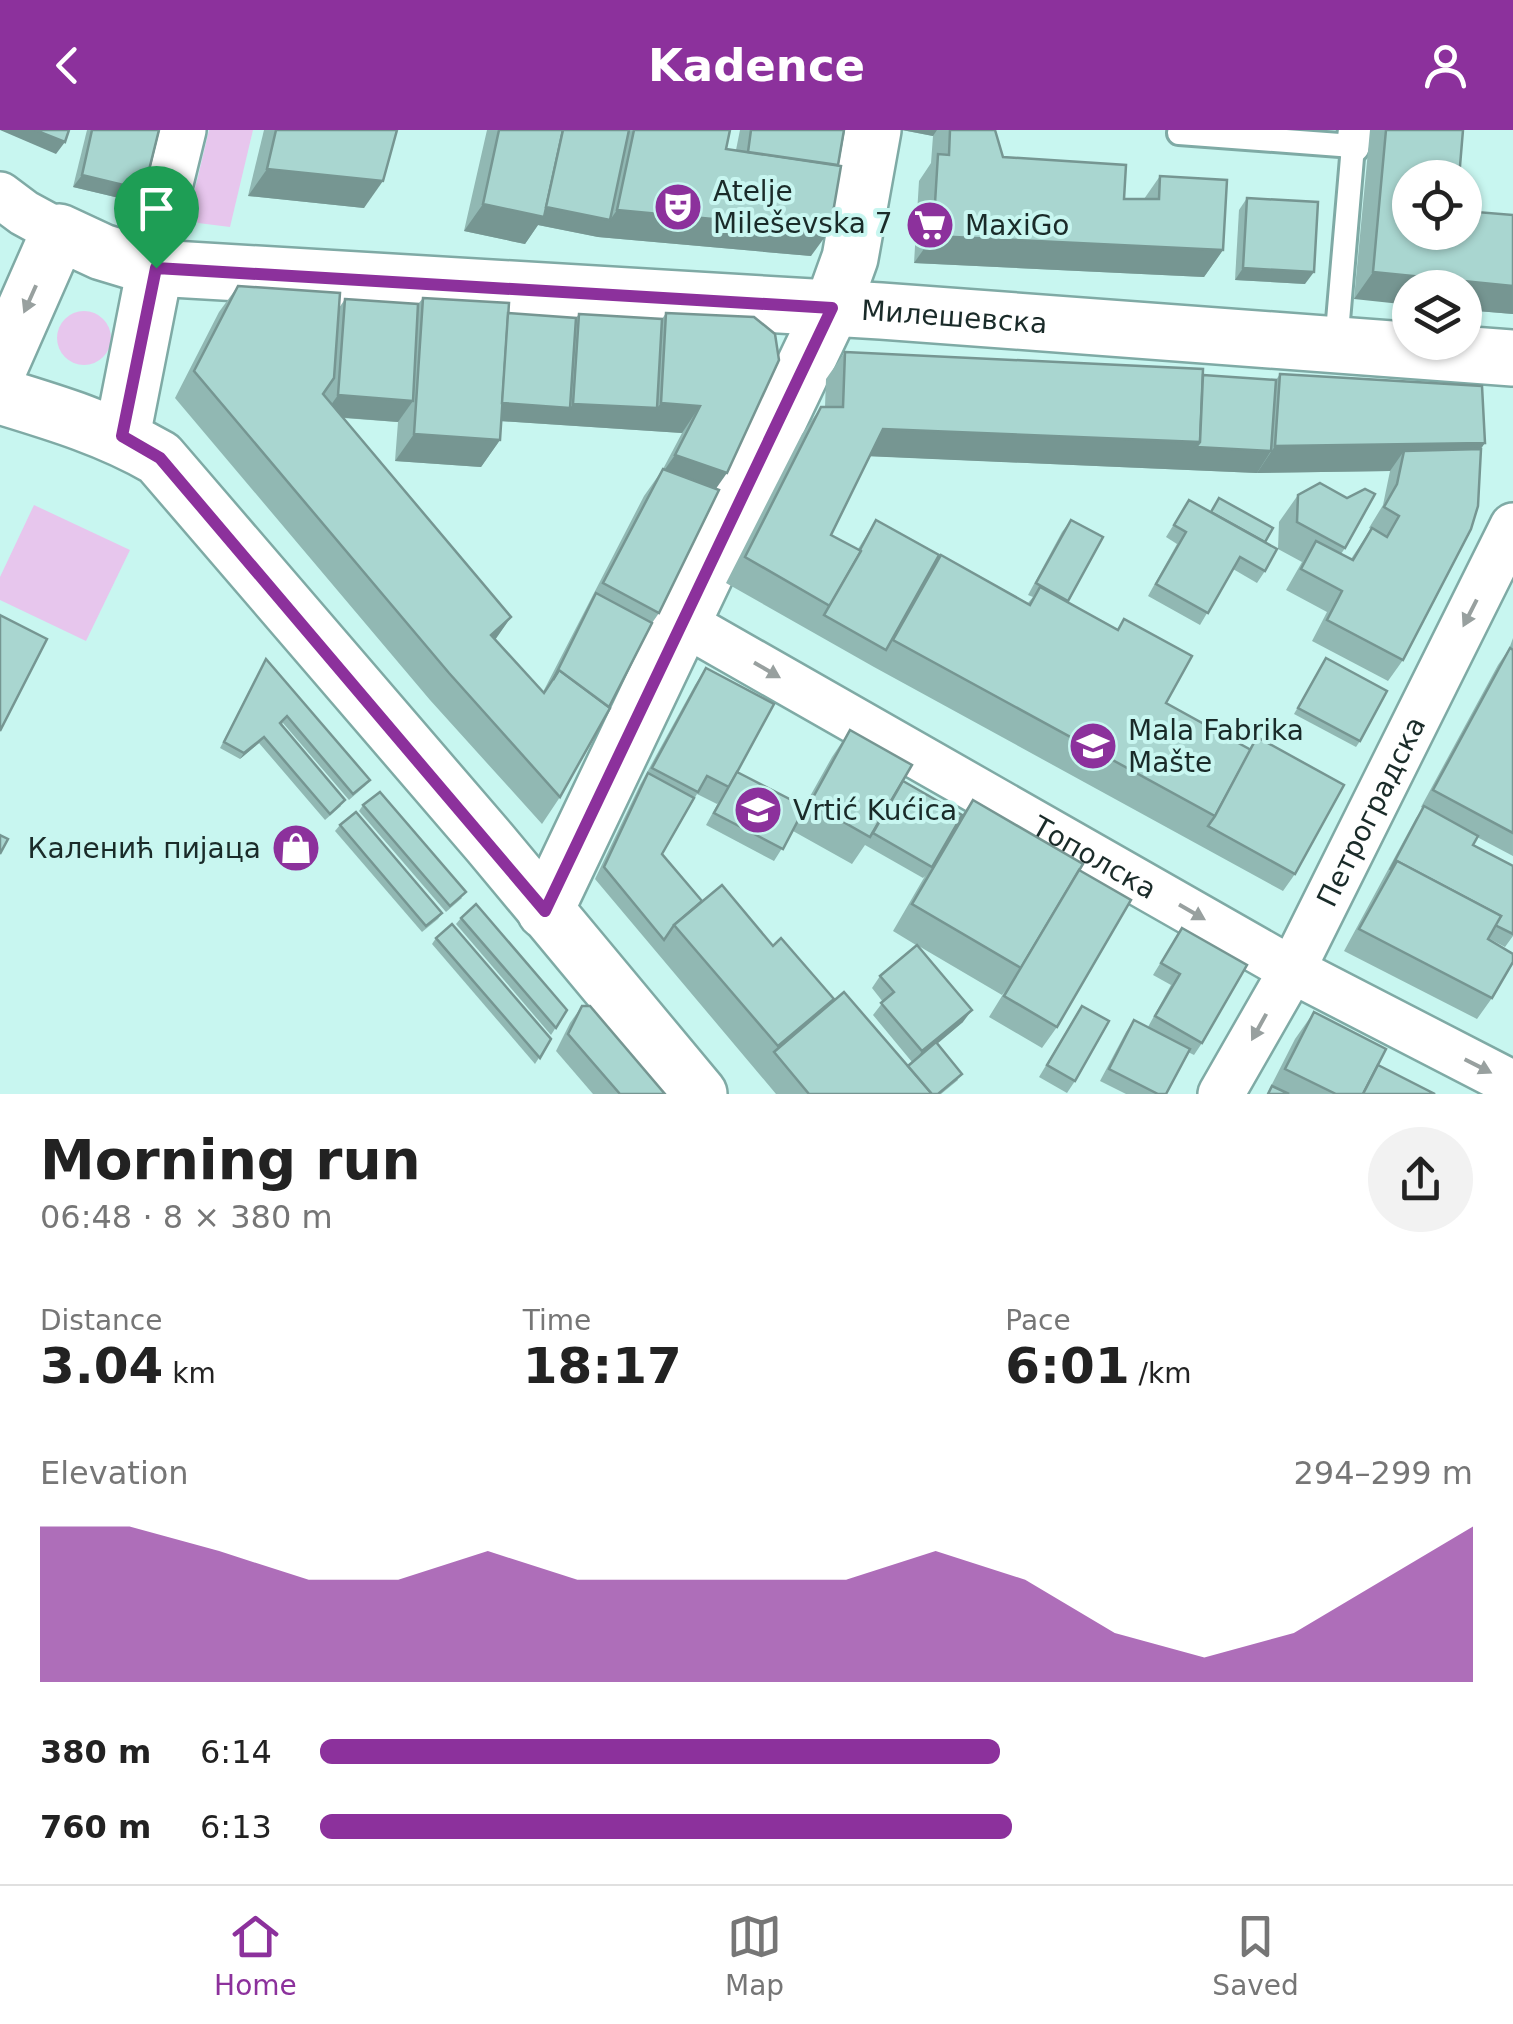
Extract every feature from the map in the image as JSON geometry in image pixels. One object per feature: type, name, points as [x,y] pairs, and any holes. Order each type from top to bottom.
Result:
[{"type":"main road","points":[[545,911],[832,308],[850,258],[873,130]]},
{"type":"main road","name":"Милешевска","points":[[59,232],[102,252],[156,268],[832,308],[1513,358]]},
{"type":"main road","points":[[0,366],[59,232]]},
{"type":"main road","points":[[122,436],[156,268]]},
{"type":"main road","points":[[0,396],[122,436],[160,458],[699,1094]]},
{"type":"street","points":[[156,268],[163,212],[183,130]]},
{"type":"street","points":[[0,195],[59,232]]},
{"type":"street","name":"Петроградска","points":[[1221,1094],[1292,970],[1513,526]]},
{"type":"street","name":"Тополска","points":[[682,622],[1292,970],[1513,1084]]},
{"type":"lane","points":[[1179,133],[1354,138],[1336,344]]},
{"type":"shaded area","points":[[209,130],[253,130],[230,227],[198,223],[190,210]]},
{"type":"shaded area","points":[[84,311],[103,319],[111,338],[103,357],[84,365],[65,357],[57,338],[65,319]]},
{"type":"shaded area","points":[[34,505],[130,550],[86,641],[0,600],[0,577]]},
{"type":"building","points":[[35,130],[69,130],[65,142]]},
{"type":"building","points":[[92,130],[159,130],[144,190],[82,175]]},
{"type":"building","points":[[276,130],[397,130],[383,181],[267,169]]},
{"type":"building","points":[[499,130],[563,130],[544,217],[483,204]]},
{"type":"building","points":[[563,130],[629,130],[610,220],[546,207]]},
{"type":"building","points":[[634,130],[730,130],[726,149],[841,166],[830,230],[617,210]]},
{"type":"building","points":[[751,130],[844,130],[838,165],[748,152]]},
{"type":"building","points":[[950,130],[995,130],[1003,157],[1126,165],[1124,199],[1159,199],[1160,176],[1227,180],[1223,250],[933,236],[938,154],[949,155]]},
{"type":"building","points":[[1386,130],[1463,130],[1460,160],[1392,160],[1392,250],[1482,250],[1482,212],[1513,215],[1513,286],[1482,283],[1482,270],[1373,272]]},
{"type":"building","points":[[1247,198],[1318,202],[1314,272],[1243,268]]},
{"type":"building","points":[[238,286],[340,293],[334,378],[323,394],[511,617],[491,635],[544,693],[559,670],[610,708],[560,797],[449,673],[194,371]]},
{"type":"building","points":[[423,298],[509,303],[500,440],[414,434]]},
{"type":"building","points":[[345,299],[418,304],[413,401],[338,395]]},
{"type":"building","points":[[508,313],[576,318],[570,408],[502,403]]},
{"type":"building","points":[[666,313],[754,317],[775,334],[779,360],[727,473],[675,455],[700,406],[661,403]]},
{"type":"building","points":[[579,314],[662,319],[657,408],[573,404]]},
{"type":"building","points":[[845,352],[1203,369],[1200,442],[883,429],[831,535],[861,551],[830,606],[745,557],[821,407],[843,407]]},
{"type":"building","points":[[1280,374],[1482,386],[1485,443],[1275,446]]},
{"type":"building","points":[[1203,375],[1276,380],[1271,451],[1196,447],[1200,442]]},
{"type":"building","points":[[1481,449],[1478,506],[1471,529],[1403,660],[1327,620],[1342,591],[1301,569],[1316,541],[1353,560],[1372,528],[1387,537],[1399,516],[1384,507],[1397,484],[1404,451]]},
{"type":"building","points":[[663,469],[719,490],[659,613],[603,583]]},
{"type":"building","points":[[1320,483],[1347,498],[1365,489],[1375,494],[1345,548],[1297,522],[1298,495]]},
{"type":"building","points":[[1219,498],[1273,528],[1265,542],[1211,512]]},
{"type":"building","points":[[1189,500],[1277,549],[1265,571],[1240,557],[1208,613],[1156,584],[1186,532],[1174,525]]},
{"type":"building","points":[[876,520],[939,555],[886,650],[824,615]]},
{"type":"building","points":[[1071,520],[1103,537],[1068,601],[1036,583]]},
{"type":"building","points":[[941,555],[1030,605],[1040,587],[1118,630],[1124,619],[1192,656],[1166,703],[1251,750],[1215,816],[893,640]]},
{"type":"building","points":[[596,593],[652,623],[609,707],[559,670],[553,680]]},
{"type":"building","points":[[0,615],[47,639],[0,731]]},
{"type":"building","points":[[1510,648],[1513,650],[1513,833],[1433,790]]},
{"type":"building","points":[[1326,658],[1387,691],[1360,741],[1298,708]]},
{"type":"building","points":[[266,659],[370,780],[353,794],[287,716],[280,723],[345,800],[330,814],[264,737],[244,753],[224,742]]},
{"type":"building","points":[[706,668],[774,704],[729,787],[707,776],[698,792],[652,768]]},
{"type":"building","points":[[850,730],[912,765],[870,837],[810,803]]},
{"type":"building","points":[[1257,737],[1344,785],[1295,874],[1208,826]]},
{"type":"building","points":[[737,772],[805,807],[783,849],[714,813]]},
{"type":"building","points":[[648,773],[694,798],[662,854],[702,901],[674,925],[664,940],[604,867]]},
{"type":"building","points":[[903,781],[962,815],[932,867],[873,833]]},
{"type":"building","points":[[380,792],[466,892],[450,906],[363,805]]},
{"type":"building","points":[[973,800],[1083,864],[1021,968],[912,904]]},
{"type":"building","points":[[1424,806],[1478,836],[1473,845],[1513,866],[1513,934],[1495,925],[1501,916],[1397,861],[1390,870]]},
{"type":"building","points":[[356,812],[442,913],[426,926],[340,825]]},
{"type":"building","points":[[0,835],[8,839],[0,854]]},
{"type":"building","points":[[1397,861],[1501,916],[1488,939],[1513,954],[1513,962],[1492,998],[1359,929]]},
{"type":"building","points":[[1079,870],[1131,900],[1057,1027],[1004,996]]},
{"type":"building","points":[[722,885],[773,946],[781,938],[834,999],[778,1046],[674,925]]},
{"type":"building","points":[[476,904],[567,1010],[556,1028],[461,918]]},
{"type":"building","points":[[452,924],[551,1039],[540,1058],[436,938]]},
{"type":"building","points":[[1182,928],[1247,965],[1202,1043],[1155,1016],[1180,974],[1161,963]]},
{"type":"building","points":[[917,945],[972,1010],[922,1051],[881,1003],[894,992],[880,976]]},
{"type":"building","points":[[844,992],[932,1094],[809,1094],[774,1052]]},
{"type":"building","points":[[582,1006],[590,1006],[665,1094],[620,1094],[568,1034]]},
{"type":"building","points":[[1082,1006],[1109,1021],[1075,1081],[1047,1065]]},
{"type":"building","points":[[1314,1012],[1386,1049],[1363,1094],[1336,1094],[1285,1069]]},
{"type":"building","points":[[1134,1020],[1190,1049],[1166,1094],[1158,1094],[1109,1069]]},
{"type":"building","points":[[936,1042],[962,1074],[938,1094],[932,1094],[908,1066]]},
{"type":"building","points":[[1378,1065],[1435,1094],[1363,1094]]},
{"type":"building","points":[[1272,1086],[1289,1094],[1268,1094]]},
{"type":"place","name":"Atelje Mileševska 7","points":[[678,207]]},
{"type":"place","name":"MaxiGo","points":[[930,225]]},
{"type":"place","name":"Mala Fabrika Mašte","points":[[1093,746]]},
{"type":"place","name":"Vrtić Kućica","points":[[758,810]]},
{"type":"place","name":"Каленић пијаца","points":[[296,848]]},
{"type":"route","points":[[156,268],[832,308],[545,911],[160,458],[122,436],[156,268]]}]
